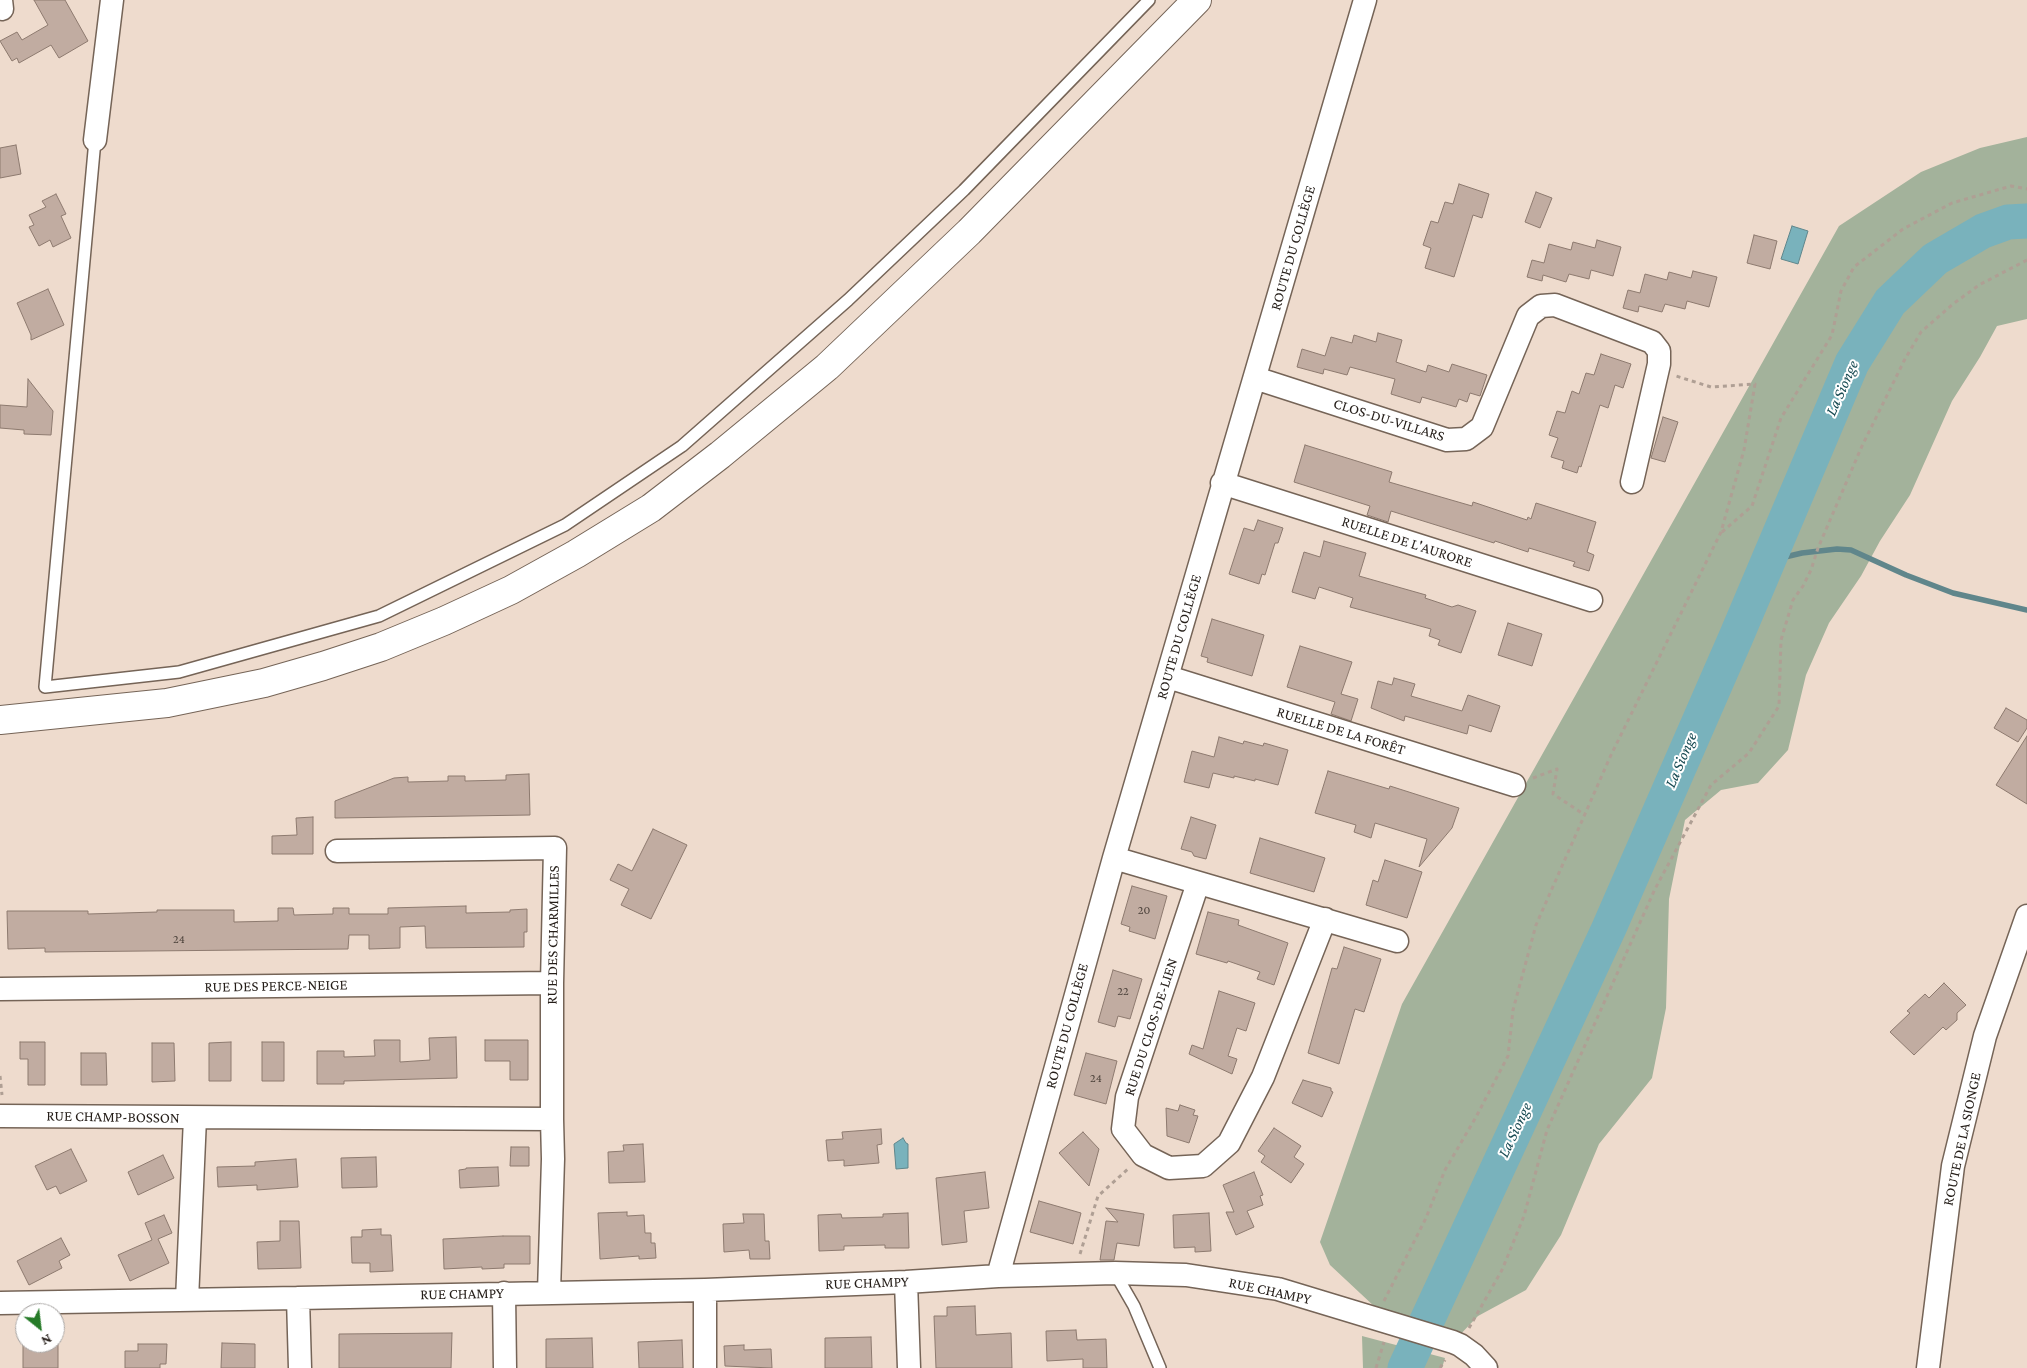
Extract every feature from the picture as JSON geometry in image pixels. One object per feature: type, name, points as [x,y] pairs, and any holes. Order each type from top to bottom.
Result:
[{"type":"highway","points":[[0,720],[167,703],[264,683],[381,647],[444,621],[510,590],[576,554],[651,508],[748,433],[827,367],[968,232],[1197,0]]},
{"type":"street","points":[[94,140],[112,0]]},
{"type":"street","name":"ROUTE DU COLLÈGE","points":[[998,1276],[1114,858],[1168,677],[1222,483],[1255,378],[1365,0]]},
{"type":"street","name":"CLOS-DU-VILLARS","points":[[1255,378],[1447,440],[1466,438],[1482,427],[1528,316],[1541,306],[1555,305],[1652,342],[1660,351],[1658,371],[1632,482]]},
{"type":"street","name":"RUELLE DE L'AURORE","points":[[1222,483],[1591,600]]},
{"type":"street","name":"RUELLE DE LA FORÊT","points":[[1168,677],[1514,785]]},
{"type":"street","name":"RUE DES CHARMILLES","points":[[338,851],[554,848],[552,983],[553,1159],[549,1292]]},
{"type":"street","points":[[1114,858],[1397,941]]},
{"type":"street","name":"RUE DU CLOS-DE-LIEN","points":[[1198,883],[1127,1097],[1123,1129],[1144,1155],[1169,1168],[1203,1166],[1229,1143],[1263,1077],[1325,919]]},
{"type":"street","name":"ROUTE DE LA SIONGE","points":[[1928,1368],[1955,1157],[1985,1036],[2027,916]]},
{"type":"street","name":"RUE DES PERCE-NEIGE","points":[[0,989],[552,983]]},
{"type":"street","name":"RUE CHAMP-BOSSON","points":[[1,1107],[195,1118],[186,1300]]},
{"type":"street","points":[[195,1118],[552,1119]]},
{"type":"street","name":"RUE CHAMPY","points":[[298,1298],[705,1290],[906,1282],[998,1276],[1116,1273],[1186,1275],[1278,1289],[1384,1327],[1457,1344],[1474,1355],[1486,1368]]},
{"type":"street","points":[[906,1282],[909,1368]]},
{"type":"street","points":[[705,1290],[705,1368]]},
{"type":"street","points":[[504,1294],[505,1368]]},
{"type":"street","points":[[0,1303],[298,1298],[300,1368]]},
{"type":"lane","points":[[94,140],[45,687],[179,672],[379,616],[564,525],[682,446],[848,300],[964,190],[1148,0]]},
{"type":"lane","points":[[1116,1273],[1134,1306],[1160,1368]]},
{"type":"path","points":[[1721,532],[1752,506],[1781,418],[1832,335],[1841,291],[1854,267],[1903,229],[1952,202],[2010,186],[2027,189]]},
{"type":"path","points":[[1457,1344],[1502,1270],[1524,1216],[1547,1130],[1655,888],[1711,785],[1749,753],[1780,706],[1782,640],[1793,600],[1811,570],[1818,548],[1862,446],[1921,332],[1979,285],[2027,260]]},
{"type":"path","points":[[1376,1368],[1388,1293],[1426,1218],[1445,1170],[1508,1056],[1513,1010],[1536,925],[1611,755],[1721,532],[1744,450],[1755,384],[1710,387],[1658,371]]},
{"type":"path","points":[[1514,785],[1557,769],[1553,794],[1585,815]]},
{"type":"path","points":[[0,1076],[1,1107]]},
{"type":"path","points":[[1080,1256],[1098,1196],[1144,1155]]},
{"type":"green space","points":[[2027,137],[2027,319],[1997,326],[1952,401],[1910,495],[1880,541],[1861,576],[1829,623],[1806,675],[1788,750],[1758,783],[1721,790],[1685,820],[1669,899],[1666,1008],[1652,1078],[1599,1144],[1561,1235],[1526,1290],[1478,1316],[1453,1342],[1391,1322],[1330,1265],[1320,1242],[1402,1004],[1839,226],[1921,172],[1980,148]]},
{"type":"green space","points":[[1362,1336],[1445,1358],[1442,1368],[1363,1368]]},
{"type":"water","points":[[1792,226],[1808,231],[1798,264],[1781,259]]},
{"type":"water","points":[[903,1138],[908,1144],[908,1168],[896,1169],[894,1144]]},
{"type":"building","points":[[34,0],[65,0],[88,41],[59,58],[51,45],[19,63],[17,58],[12,61],[0,41],[17,32],[22,40],[48,25]]},
{"type":"building","points":[[16,145],[21,174],[0,178],[0,148]]},
{"type":"building","points":[[1459,184],[1489,194],[1482,218],[1473,215],[1454,277],[1425,268],[1431,248],[1423,245],[1431,221],[1438,223],[1445,202],[1453,204]]},
{"type":"building","points":[[1536,192],[1552,198],[1540,228],[1525,222]]},
{"type":"building","points":[[56,194],[66,214],[61,216],[71,238],[53,247],[50,240],[39,246],[29,227],[34,225],[29,215],[46,207],[42,201]]},
{"type":"building","points":[[1754,235],[1777,241],[1770,269],[1747,263]]},
{"type":"building","points":[[1597,240],[1621,247],[1613,276],[1591,270],[1589,279],[1569,274],[1566,282],[1543,275],[1542,281],[1527,277],[1532,260],[1544,263],[1549,244],[1571,250],[1573,242],[1595,248]]},
{"type":"building","points":[[1693,271],[1717,277],[1709,307],[1687,301],[1685,309],[1665,304],[1662,312],[1639,306],[1638,312],[1623,308],[1628,290],[1640,293],[1645,274],[1667,280],[1669,272],[1691,278]]},
{"type":"building","points":[[48,289],[64,325],[31,340],[31,335],[17,303]]},
{"type":"building","points":[[1378,333],[1402,340],[1396,362],[1426,372],[1428,365],[1449,372],[1452,364],[1487,375],[1480,396],[1470,393],[1467,402],[1459,399],[1456,407],[1422,397],[1420,403],[1391,394],[1395,379],[1350,367],[1347,375],[1324,369],[1323,374],[1297,367],[1302,349],[1325,356],[1331,337],[1352,343],[1354,335],[1376,342]]},
{"type":"building","points":[[1601,354],[1631,364],[1623,388],[1615,385],[1608,408],[1600,405],[1581,467],[1579,466],[1577,473],[1562,468],[1564,461],[1551,457],[1558,438],[1549,435],[1557,411],[1565,413],[1572,391],[1579,394],[1586,373],[1594,375]]},
{"type":"building","points":[[28,379],[53,411],[51,435],[24,434],[24,430],[0,428],[0,405],[27,407]]},
{"type":"building","points":[[1663,417],[1678,422],[1665,462],[1651,458]]},
{"type":"building","points":[[1305,445],[1392,472],[1389,482],[1472,506],[1473,502],[1527,520],[1528,517],[1531,519],[1536,503],[1596,522],[1587,552],[1594,555],[1589,571],[1573,566],[1575,562],[1529,548],[1528,552],[1495,541],[1494,543],[1391,511],[1388,522],[1367,515],[1370,506],[1294,482]]},
{"type":"building","points":[[1258,520],[1283,528],[1278,543],[1275,543],[1265,575],[1262,574],[1259,584],[1229,574],[1244,528],[1254,531]]},
{"type":"building","points":[[1324,541],[1366,553],[1359,576],[1426,595],[1425,598],[1452,607],[1458,605],[1476,611],[1461,653],[1438,645],[1440,640],[1429,636],[1431,629],[1350,607],[1353,598],[1319,587],[1315,599],[1292,592],[1304,552],[1320,557]]},
{"type":"building","points":[[1212,619],[1264,635],[1252,676],[1207,662],[1208,658],[1201,656]]},
{"type":"building","points":[[1508,623],[1542,634],[1532,666],[1498,655]]},
{"type":"building","points":[[1300,646],[1352,662],[1341,694],[1358,699],[1351,721],[1331,714],[1335,702],[1287,687]]},
{"type":"building","points":[[1394,678],[1415,684],[1411,696],[1462,711],[1468,695],[1500,706],[1491,732],[1469,725],[1467,734],[1405,716],[1404,721],[1371,708],[1378,681],[1392,685]]},
{"type":"building","points":[[2006,708],[2027,720],[2027,728],[2018,742],[1994,728]]},
{"type":"building","points":[[2027,736],[2027,804],[1996,785]]},
{"type":"building","points":[[1219,737],[1243,744],[1244,741],[1263,746],[1264,743],[1288,750],[1278,785],[1255,779],[1255,781],[1213,773],[1209,788],[1184,782],[1192,751],[1214,757]]},
{"type":"building","points":[[1328,771],[1389,789],[1390,786],[1459,808],[1452,828],[1419,867],[1427,839],[1375,823],[1371,838],[1354,832],[1356,825],[1315,813]]},
{"type":"building","points":[[529,774],[530,815],[335,818],[335,801],[394,778],[408,777],[408,782],[448,781],[448,776],[465,776],[465,781],[506,780],[506,775]]},
{"type":"building","points":[[313,817],[313,854],[272,854],[272,836],[297,835],[296,818]]},
{"type":"building","points":[[1191,817],[1216,825],[1206,859],[1194,856],[1192,852],[1181,849]]},
{"type":"building","points":[[653,829],[687,845],[651,919],[621,905],[629,889],[610,880],[618,864],[632,871]]},
{"type":"building","points":[[1260,838],[1325,858],[1314,892],[1250,873]]},
{"type":"building","points":[[1385,860],[1422,872],[1407,918],[1366,905],[1373,880],[1378,882]]},
{"type":"building","points":[[1132,886],[1167,896],[1155,939],[1129,931],[1130,927],[1121,924]]},
{"type":"building","points":[[466,906],[466,913],[510,912],[510,910],[527,909],[527,932],[524,932],[524,947],[426,948],[425,926],[400,927],[400,948],[369,949],[369,935],[349,935],[348,949],[45,952],[45,948],[8,949],[7,911],[88,911],[88,914],[157,912],[157,910],[234,910],[234,922],[278,921],[278,908],[293,908],[294,915],[333,914],[333,908],[349,908],[349,914],[388,914],[388,908]]},
{"type":"building","points":[[1208,912],[1239,920],[1238,925],[1288,943],[1274,985],[1257,979],[1260,972],[1228,961],[1227,963],[1196,954]]},
{"type":"building","points":[[1344,947],[1381,959],[1364,1012],[1355,1009],[1339,1064],[1308,1053],[1332,968],[1337,969]]},
{"type":"building","points":[[1113,970],[1142,979],[1130,1019],[1118,1016],[1115,1027],[1098,1022]]},
{"type":"building","points":[[1944,983],[1966,1005],[1957,1013],[1957,1020],[1946,1030],[1943,1027],[1914,1055],[1890,1032],[1910,1013],[1907,1011],[1925,994],[1929,998]]},
{"type":"building","points":[[1219,991],[1255,1003],[1246,1031],[1237,1028],[1228,1056],[1237,1059],[1232,1074],[1189,1054],[1192,1045],[1203,1049]]},
{"type":"building","points":[[456,1037],[457,1078],[344,1081],[344,1084],[317,1084],[317,1051],[344,1051],[344,1057],[375,1056],[374,1040],[400,1040],[400,1062],[430,1060],[429,1038]]},
{"type":"building","points":[[485,1040],[528,1040],[528,1080],[510,1080],[510,1061],[485,1061]]},
{"type":"building","points":[[20,1042],[45,1042],[45,1085],[28,1085],[28,1059],[20,1059]]},
{"type":"building","points":[[231,1042],[231,1081],[209,1081],[209,1043]]},
{"type":"building","points":[[262,1042],[284,1042],[284,1081],[262,1081]]},
{"type":"building","points":[[152,1043],[174,1043],[175,1081],[152,1082]]},
{"type":"building","points":[[81,1053],[106,1053],[107,1085],[81,1085]]},
{"type":"building","points":[[1086,1053],[1117,1061],[1106,1104],[1074,1095]]},
{"type":"building","points":[[1303,1080],[1331,1088],[1333,1092],[1322,1117],[1292,1103]]},
{"type":"building","points":[[1180,1105],[1195,1110],[1193,1115],[1198,1116],[1189,1143],[1167,1136],[1166,1108],[1178,1111]]},
{"type":"building","points":[[1274,1128],[1301,1146],[1294,1157],[1304,1164],[1291,1183],[1261,1162],[1265,1156],[1258,1151]]},
{"type":"building","points":[[881,1129],[882,1144],[877,1145],[879,1163],[844,1166],[844,1160],[828,1161],[826,1140],[843,1139],[842,1132]]},
{"type":"building","points":[[1083,1132],[1099,1149],[1089,1186],[1059,1153]]},
{"type":"building","points":[[643,1144],[645,1182],[609,1183],[608,1152],[624,1151],[623,1145]]},
{"type":"building","points":[[511,1147],[529,1147],[529,1166],[510,1166]]},
{"type":"building","points":[[71,1149],[87,1181],[60,1194],[56,1186],[47,1190],[35,1166]]},
{"type":"building","points":[[163,1155],[174,1178],[138,1195],[128,1172]]},
{"type":"building","points":[[376,1157],[377,1187],[342,1188],[341,1158]]},
{"type":"building","points":[[296,1159],[298,1187],[257,1190],[257,1185],[218,1187],[217,1167],[255,1166],[255,1162]]},
{"type":"building","points":[[498,1167],[499,1186],[460,1188],[459,1170]]},
{"type":"building","points":[[985,1172],[989,1208],[964,1211],[967,1242],[942,1245],[936,1178]]},
{"type":"building","points":[[1254,1172],[1263,1195],[1260,1196],[1263,1205],[1247,1211],[1254,1227],[1236,1235],[1226,1212],[1234,1212],[1223,1185]]},
{"type":"building","points":[[1039,1201],[1081,1213],[1073,1244],[1030,1232]]},
{"type":"building","points":[[1106,1208],[1144,1214],[1139,1246],[1117,1243],[1114,1260],[1100,1260],[1106,1221],[1118,1222]]},
{"type":"building","points":[[627,1212],[627,1216],[644,1215],[645,1233],[651,1233],[651,1243],[655,1243],[656,1258],[639,1259],[639,1256],[600,1259],[598,1213]]},
{"type":"building","points":[[908,1213],[909,1248],[885,1248],[885,1245],[844,1246],[844,1250],[819,1251],[818,1215],[841,1214],[842,1218],[883,1217],[883,1214]]},
{"type":"building","points":[[1209,1213],[1211,1251],[1195,1252],[1195,1247],[1174,1248],[1173,1215]]},
{"type":"building","points":[[743,1214],[764,1214],[765,1241],[769,1241],[770,1259],[750,1259],[749,1250],[724,1252],[723,1224],[744,1223]]},
{"type":"building","points":[[164,1215],[172,1233],[158,1239],[169,1263],[130,1281],[118,1255],[152,1240],[145,1223]]},
{"type":"building","points":[[280,1221],[299,1221],[301,1268],[258,1269],[257,1242],[280,1241]]},
{"type":"building","points":[[381,1229],[381,1235],[391,1235],[393,1271],[370,1272],[370,1263],[352,1263],[351,1237],[362,1237],[362,1230]]},
{"type":"building","points":[[530,1236],[530,1264],[504,1264],[504,1268],[444,1269],[443,1239]]},
{"type":"building","points":[[61,1238],[70,1255],[59,1261],[62,1268],[29,1285],[17,1261]]},
{"type":"building","points":[[975,1306],[976,1335],[1011,1333],[1012,1368],[936,1368],[934,1316],[947,1316],[947,1307]]},
{"type":"building","points":[[1076,1330],[1077,1340],[1106,1339],[1107,1368],[1083,1368],[1083,1359],[1047,1361],[1046,1331]]},
{"type":"building","points":[[452,1333],[451,1368],[339,1368],[339,1334]]},
{"type":"building","points":[[871,1337],[872,1368],[825,1368],[825,1338]]},
{"type":"building","points":[[592,1338],[593,1368],[546,1368],[546,1339]]},
{"type":"building","points":[[682,1340],[683,1368],[639,1368],[638,1342]]},
{"type":"building","points":[[222,1343],[255,1344],[255,1368],[221,1368]]},
{"type":"building","points":[[138,1344],[167,1344],[166,1364],[160,1364],[160,1368],[125,1368],[125,1351],[138,1351]]},
{"type":"building","points":[[744,1345],[744,1350],[771,1349],[772,1368],[725,1366],[724,1346]]},
{"type":"building","points":[[23,1353],[58,1353],[58,1368],[23,1368]]},
{"type":"waterway","name":"La Sionge","points":[[1405,1368],[1609,928],[1736,637],[1852,363],[1890,302],[1935,259],[1983,231],[2008,222],[2027,221]]},
{"type":"waterway","points":[[1768,561],[1802,553],[1837,549],[1851,550],[1906,575],[1953,593],[2027,610]]}]
